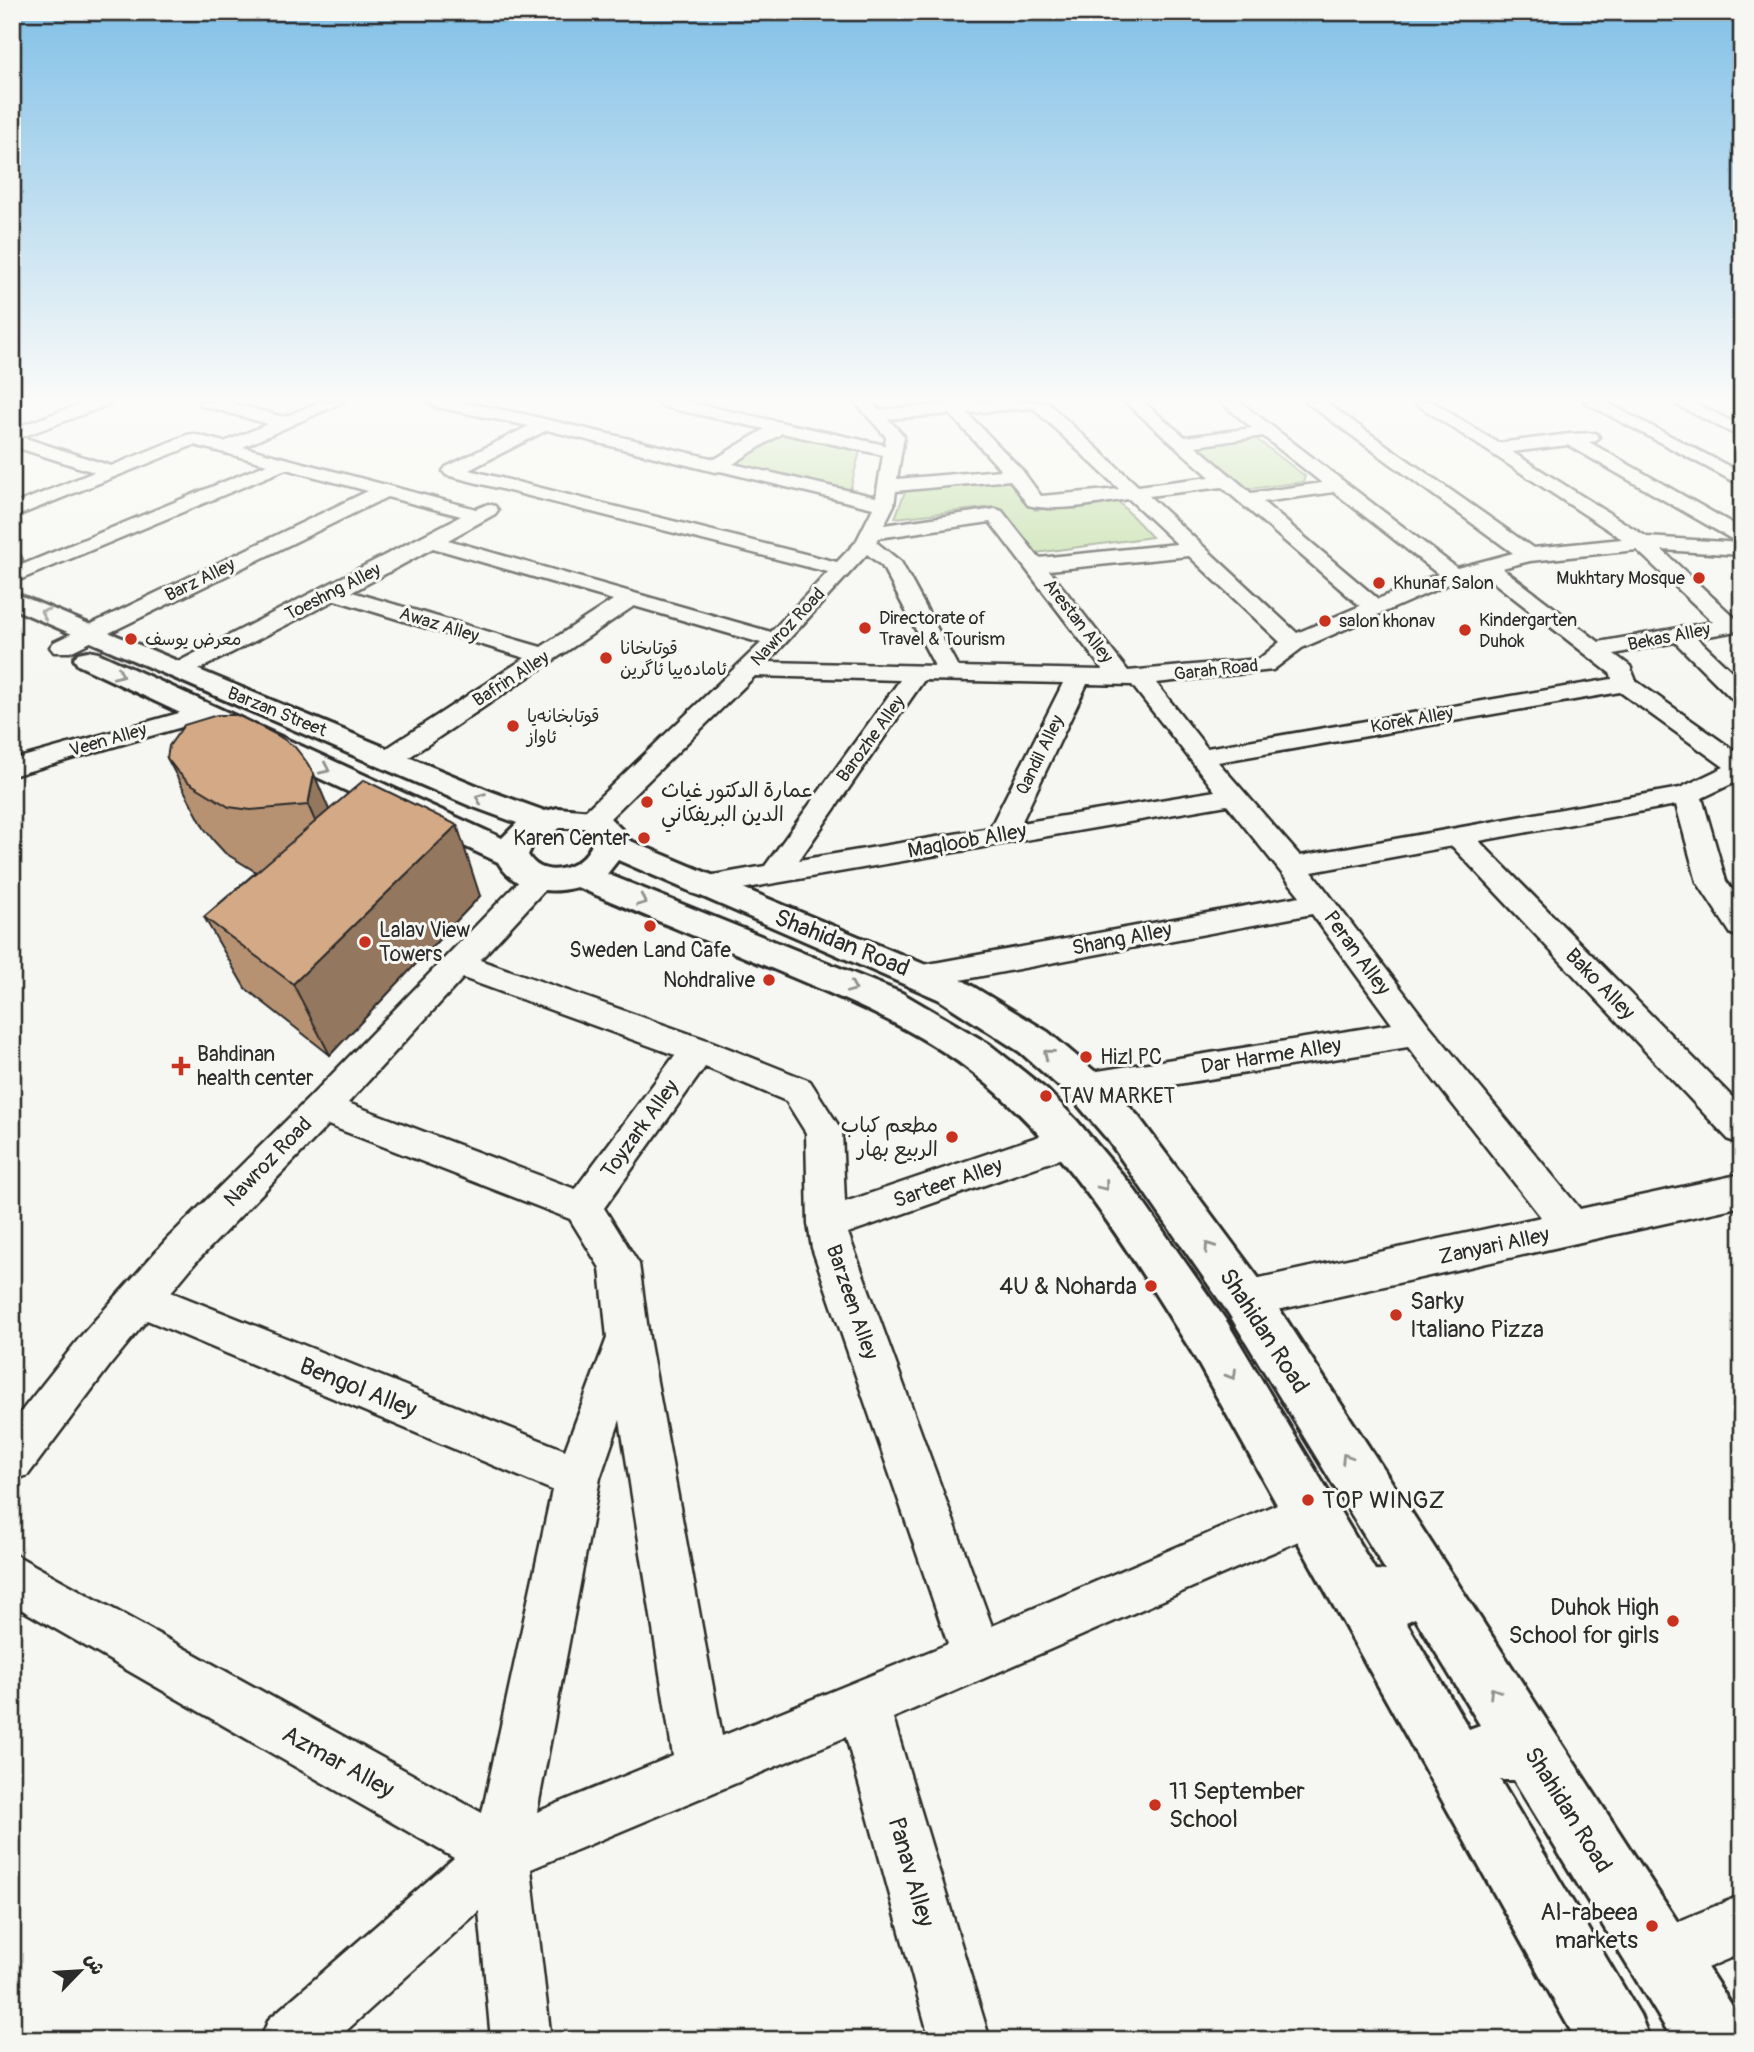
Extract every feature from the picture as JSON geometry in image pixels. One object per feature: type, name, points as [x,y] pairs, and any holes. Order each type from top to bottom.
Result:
[{"type":"main road","name":"Barzan Street","points":[[12,599],[479,798],[544,822]]},
{"type":"main road","name":"Barzan Street","points":[[12,625],[511,855],[519,870],[580,854]]},
{"type":"main road","points":[[511,855],[519,836],[544,822],[572,818],[580,854]]},
{"type":"main road","name":"Shahidan Road","points":[[580,854],[701,886],[923,976],[1007,1023],[1084,1086],[1123,1128],[1246,1299],[1713,2040]]},
{"type":"main road","name":"Shahidan Road","points":[[580,854],[928,1024],[966,1047],[1002,1074],[1037,1105],[1069,1141],[1161,1265],[1210,1338],[1615,2040]]},
{"type":"main road","points":[[1357,1595],[1373,1599],[1396,1598],[1414,1590],[1423,1580]]},
{"type":"main road","points":[[1462,1774],[1471,1761],[1483,1752],[1497,1748],[1514,1748],[1532,1753]]},
{"type":"street","points":[[12,512],[48,498]]},
{"type":"street","points":[[12,577],[202,498]]},
{"type":"street","name":"Barz Alley","points":[[62,647],[370,498]]},
{"type":"street","points":[[415,498],[478,515]]},
{"type":"street","name":"Toeshng Alley","points":[[178,671],[333,593],[511,498]]},
{"type":"street","points":[[552,498],[842,569]]},
{"type":"street","name":"Nawroz Road","points":[[12,1459],[140,1298],[457,964],[580,854],[842,569],[868,538],[884,498]]},
{"type":"street","points":[[1033,498],[1035,501],[1050,503],[1090,498]]},
{"type":"street","points":[[1140,498],[1294,643]]},
{"type":"street","points":[[1247,499],[1256,498]]},
{"type":"street","points":[[1353,498],[1453,576]]},
{"type":"street","points":[[1448,498],[1528,555]]},
{"type":"street","points":[[1572,498],[1642,543],[1736,624]]},
{"type":"street","points":[[1673,498],[1742,537]]},
{"type":"street","points":[[1247,499],[1375,608]]},
{"type":"street","name":"Arestan Alley","points":[[868,538],[995,515],[1130,678]]},
{"type":"street","points":[[1687,546],[1742,537]]},
{"type":"street","points":[[868,538],[891,562],[950,673]]},
{"type":"street","points":[[431,541],[776,640]]},
{"type":"street","name":"Garah Road","points":[[749,669],[1130,678],[1265,666],[1294,643],[1375,608],[1453,576],[1528,555],[1642,543],[1742,549]]},
{"type":"street","name":"Arestan Alley","points":[[1034,565],[1193,549]]},
{"type":"street","points":[[1293,866],[1687,795],[1742,769],[1625,684],[1622,671],[1486,566]]},
{"type":"street","name":"Awaz Alley","points":[[333,593],[545,656]]},
{"type":"street","name":"Bafrin Alley","points":[[390,758],[631,598]]},
{"type":"street","name":"Bekas Alley","points":[[1596,650],[1736,624]]},
{"type":"street","points":[[1681,634],[1742,695]]},
{"type":"street","name":"Barozhe Alley","points":[[774,874],[918,672]]},
{"type":"street","name":"Qandil Alley","points":[[1001,835],[1079,675]]},
{"type":"street","name":"Peran Alley","points":[[1130,678],[1293,866],[1416,1033],[1573,1229]]},
{"type":"street","name":"Korek Alley","points":[[1200,757],[1625,684]]},
{"type":"street","name":"Veen Alley","points":[[12,768],[204,713]]},
{"type":"street","points":[[1687,795],[1712,882],[1742,928]]},
{"type":"street","name":"Maqloob Alley","points":[[701,886],[1233,796]]},
{"type":"street","name":"Bako Alley","points":[[1459,838],[1742,1130]]},
{"type":"street","name":"Shang Alley","points":[[923,976],[1321,902]]},
{"type":"street","name":"Barzeen Alley","points":[[457,964],[698,1050],[798,1091],[824,1131],[827,1224],[832,1248],[978,1657]]},
{"type":"street","name":"Dar Harme Alley","points":[[1084,1086],[1416,1033]]},
{"type":"street","name":"Toyzark Alley","points":[[583,1208],[698,1050]]},
{"type":"street","points":[[322,1108],[583,1208],[619,1264],[628,1338],[702,1771]]},
{"type":"street","name":"Sarteer Alley","points":[[827,1224],[1069,1141]]},
{"type":"street","name":"Zanyari Alley","points":[[1246,1299],[1573,1229],[1737,1198]]},
{"type":"street","name":"Bengol Alley","points":[[140,1298],[577,1478]]},
{"type":"street","points":[[521,2040],[500,1854],[577,1478],[628,1338]]},
{"type":"street","points":[[290,2040],[500,1854],[978,1657],[1310,1513]]},
{"type":"street","name":"Azmar Alley","points":[[12,1577],[500,1854]]},
{"type":"street","name":"Panav Alley","points":[[863,1704],[960,2040]]},
{"type":"street","points":[[1662,1958],[1742,1924]]},
{"type":"green space","points":[[903,498],[1025,498],[1035,510],[1118,501],[1152,537],[1036,553],[1000,509],[993,507],[895,518]]},
{"type":"building","points":[[217,715],[237,715],[294,746],[314,774],[308,805],[251,810],[229,807],[188,782],[167,758],[169,746],[184,725]]},
{"type":"building","points":[[364,780],[457,825],[293,984],[204,917]]},
{"type":"place","name":"Mukhtary Mosque","points":[[1699,578]]},
{"type":"place","name":"Khunaf Salon","points":[[1379,583]]},
{"type":"place","name":"salon khonav","points":[[1325,621]]},
{"type":"place","name":"Directorate of Travel & Tourism","points":[[865,628]]},
{"type":"place","name":"Kindergarten Duhok","points":[[1465,630]]},
{"type":"place","name":"معرض يوسف","points":[[131,639]]},
{"type":"place","name":"قوتابخانا ئامادەییا ئاگرین","points":[[606,658]]},
{"type":"place","name":"قوتابخانەیا ئاواز","points":[[513,726]]},
{"type":"place","name":"عمارة الدكتور غياث الدين البريفكاني","points":[[647,802]]},
{"type":"place","name":"Karen Center","points":[[644,838]]},
{"type":"place","name":"Sweden Land Cafe","points":[[650,926]]},
{"type":"place","name":"Lalav View Towers","points":[[365,942]]},
{"type":"place","name":"Nohdralive","points":[[769,980]]},
{"type":"place","name":"Hizl PC","points":[[1086,1057]]},
{"type":"place","name":"Bahdinan health center","points":[[181,1066]]},
{"type":"place","name":"TAV MARKET","points":[[1046,1096]]},
{"type":"place","name":"مطعم كباب الربيع بهار","points":[[952,1137]]},
{"type":"place","name":"4U & Noharda","points":[[1151,1286]]},
{"type":"place","name":"Sarky Italiano Pizza","points":[[1396,1315]]},
{"type":"place","name":"TOP WINGZ","points":[[1308,1500]]},
{"type":"place","name":"Duhok High School for girls","points":[[1673,1621]]},
{"type":"place","name":"11 September School","points":[[1155,1805]]},
{"type":"place","name":"Al-rabeea markets","points":[[1652,1926]]}]
